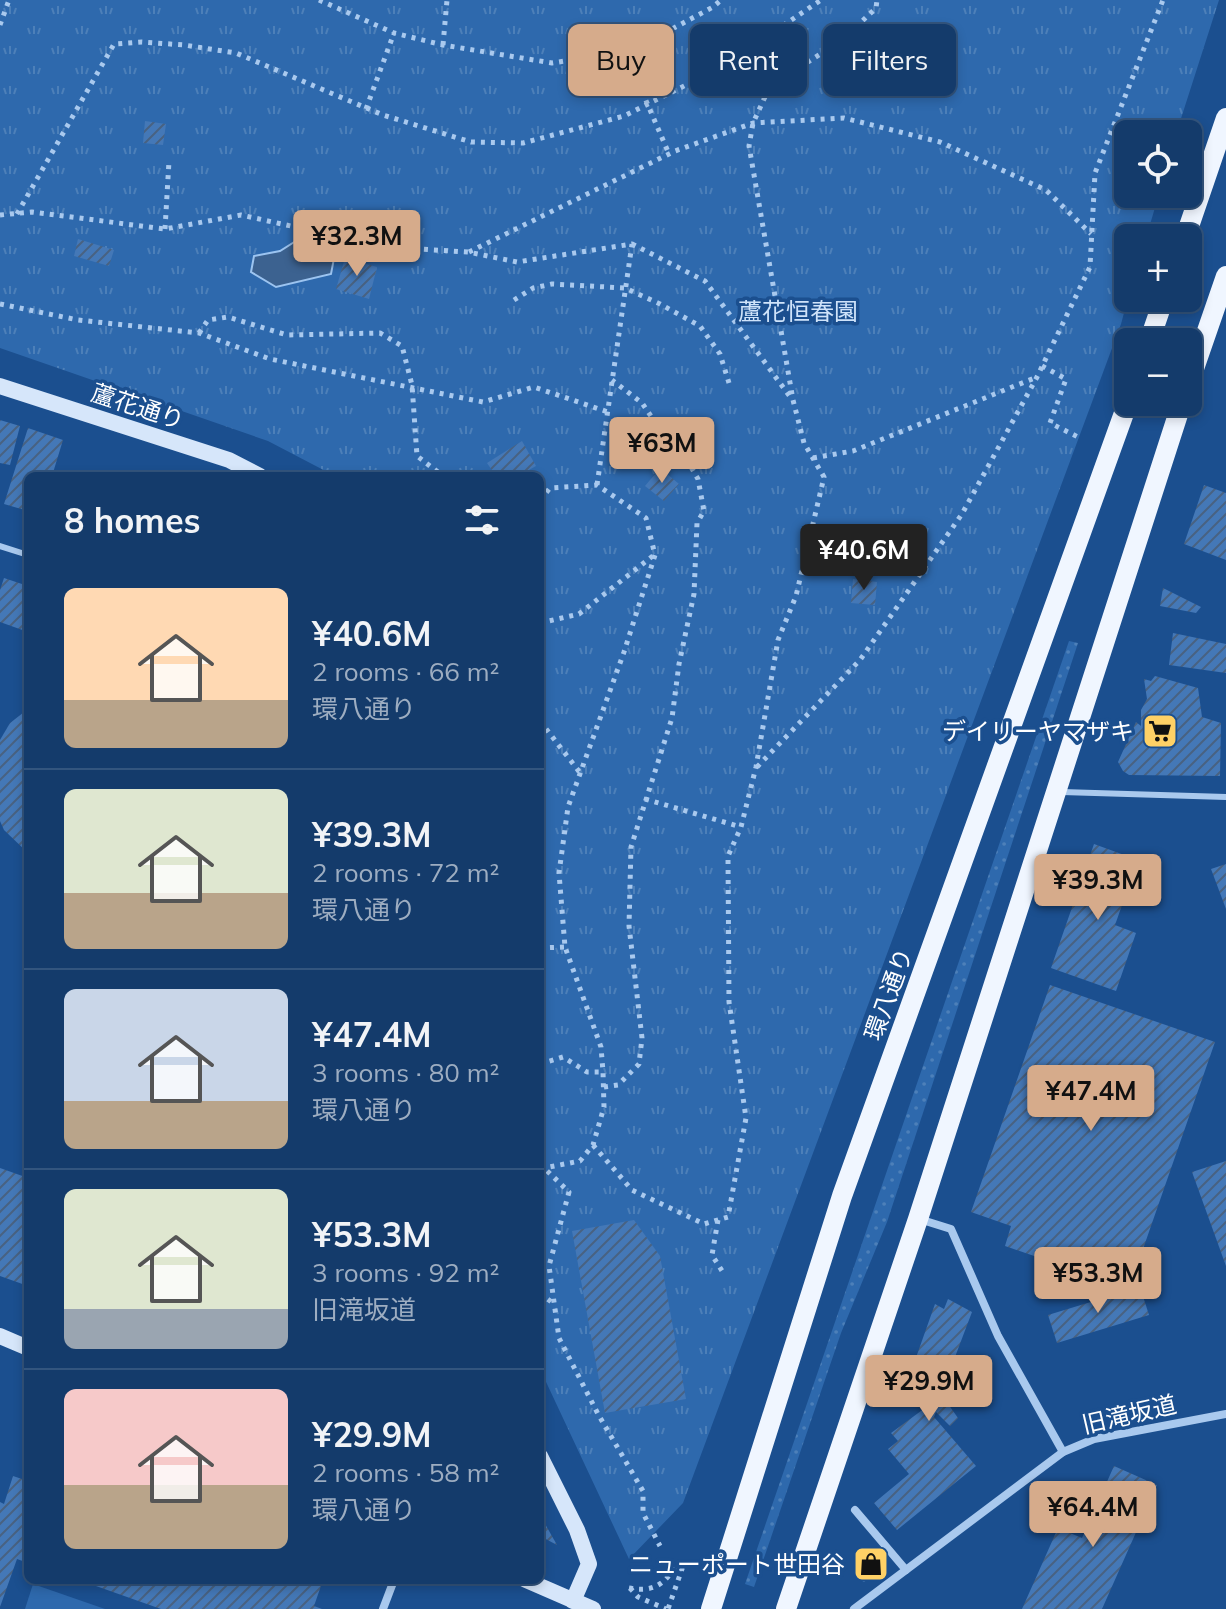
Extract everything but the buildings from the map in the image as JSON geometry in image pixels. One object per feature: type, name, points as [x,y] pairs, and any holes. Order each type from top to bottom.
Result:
[{"type":"main road","points":[[1190,224],[1226,118]]},
{"type":"main road","points":[[1202,345],[1226,276]]},
{"type":"main road","name":"環八通り","points":[[711,1609],[842,1196],[1123,416]]},
{"type":"main road","points":[[786,1609],[918,1219],[1177,416]]},
{"type":"street","name":"蘆花通り","points":[[0,386],[229,460],[252,472]]},
{"type":"street","points":[[918,1219],[951,1229],[998,1336],[1063,1452]]},
{"type":"street","points":[[0,1336],[24,1346]]},
{"type":"street","name":"旧滝坂道","points":[[854,1609],[1063,1452],[1094,1439],[1226,1414]]},
{"type":"street","points":[[544,1464],[577,1530],[589,1564],[573,1601]]},
{"type":"street","points":[[855,1510],[906,1570]]},
{"type":"street","points":[[383,1609],[392,1584]]},
{"type":"street","points":[[535,1584],[593,1609]]},
{"type":"lane","points":[[0,546],[24,554]]},
{"type":"lane","points":[[1056,792],[1226,797]]},
{"type":"path","points":[[0,25],[9,0]]},
{"type":"path","points":[[319,0],[394,33],[443,45],[552,63],[631,51],[721,0]]},
{"type":"path","points":[[443,45],[447,0]]},
{"type":"path","points":[[17,214],[114,44],[184,45],[236,53],[366,109],[471,142],[523,143],[624,116],[647,105],[720,68],[821,0]]},
{"type":"path","points":[[593,1145],[632,1190],[704,1224],[728,1217],[746,1118],[729,1002],[728,856],[741,827],[756,767],[778,640],[796,596],[824,477],[804,443],[793,400],[749,146],[753,123],[770,86],[841,41],[876,8],[877,0]]},
{"type":"path","points":[[756,767],[860,660],[962,514],[1037,377],[1090,267],[1095,173],[1163,0]]},
{"type":"path","points":[[366,109],[394,33]]},
{"type":"path","points":[[643,96],[669,154]]},
{"type":"path","points":[[468,252],[669,154],[753,123],[844,118],[940,142],[1046,190],[1092,234]]},
{"type":"path","points":[[165,229],[169,161]]},
{"type":"path","points":[[0,215],[32,212],[165,229],[241,215],[386,247],[468,252],[517,262],[632,244],[705,281],[793,400]]},
{"type":"path","points":[[597,485],[632,244]]},
{"type":"path","points":[[514,300],[533,288],[552,284],[625,288],[700,326],[720,354],[729,383]]},
{"type":"path","points":[[0,304],[78,320],[199,333],[270,359],[412,385],[483,402],[534,387],[608,412]]},
{"type":"path","points":[[199,333],[208,320],[228,317],[287,335],[380,333],[402,346],[412,385],[417,456],[438,472]]},
{"type":"path","points":[[1042,366],[1066,379],[1050,423],[1082,439]]},
{"type":"path","points":[[813,458],[853,451],[1037,377]]},
{"type":"path","points":[[604,1087],[618,1085],[639,1064],[642,1038],[629,926],[631,847],[672,718],[679,664],[694,594],[697,523],[704,511],[698,479],[683,453],[661,431],[642,403],[612,380]]},
{"type":"path","points":[[544,495],[550,488],[597,485],[646,518],[655,555],[582,775],[568,807],[559,873],[565,947],[601,1047],[604,1107],[593,1145],[580,1161],[544,1167]]},
{"type":"path","points":[[544,622],[579,614],[655,555]]},
{"type":"path","points":[[544,726],[582,775]]},
{"type":"path","points":[[645,799],[741,827]]},
{"type":"path","points":[[544,948],[565,947]]},
{"type":"path","points":[[544,1063],[563,1057],[587,1072],[603,1072]]},
{"type":"path","points":[[544,1171],[569,1192],[549,1266],[559,1338],[643,1491],[643,1513],[660,1546]]},
{"type":"path","points":[[718,1220],[712,1255],[724,1274]]},
{"type":"path","points":[[544,1296],[555,1305]]},
{"type":"path","points":[[675,1567],[682,1569],[667,1609],[638,1597],[629,1588],[654,1588],[666,1580],[675,1567]]},
{"type":"green space","name":"蘆花恒春園","points":[[0,0],[1219,0],[1180,120],[1114,120],[1114,208],[1155,208],[1150,224],[1114,224],[1114,312],[1124,312],[1121,324],[1120,328],[1114,328],[1114,343],[683,1503],[629,1559],[544,1378],[544,472],[327,472],[268,441],[0,348]]},
{"type":"green space","points":[[1069,641],[1078,643],[887,1222],[841,1333],[754,1587],[745,1584]]},
{"type":"green space","points":[[33,1584],[105,1609],[25,1609]]},
{"type":"shaded area","points":[[299,239],[336,248],[331,274],[276,287],[251,272],[254,256],[280,251]]},
{"type":"place","name":"デイリーヤマザキ","points":[[1160,731]]},
{"type":"place","name":"ニューポート世田谷","points":[[871,1564]]}]
